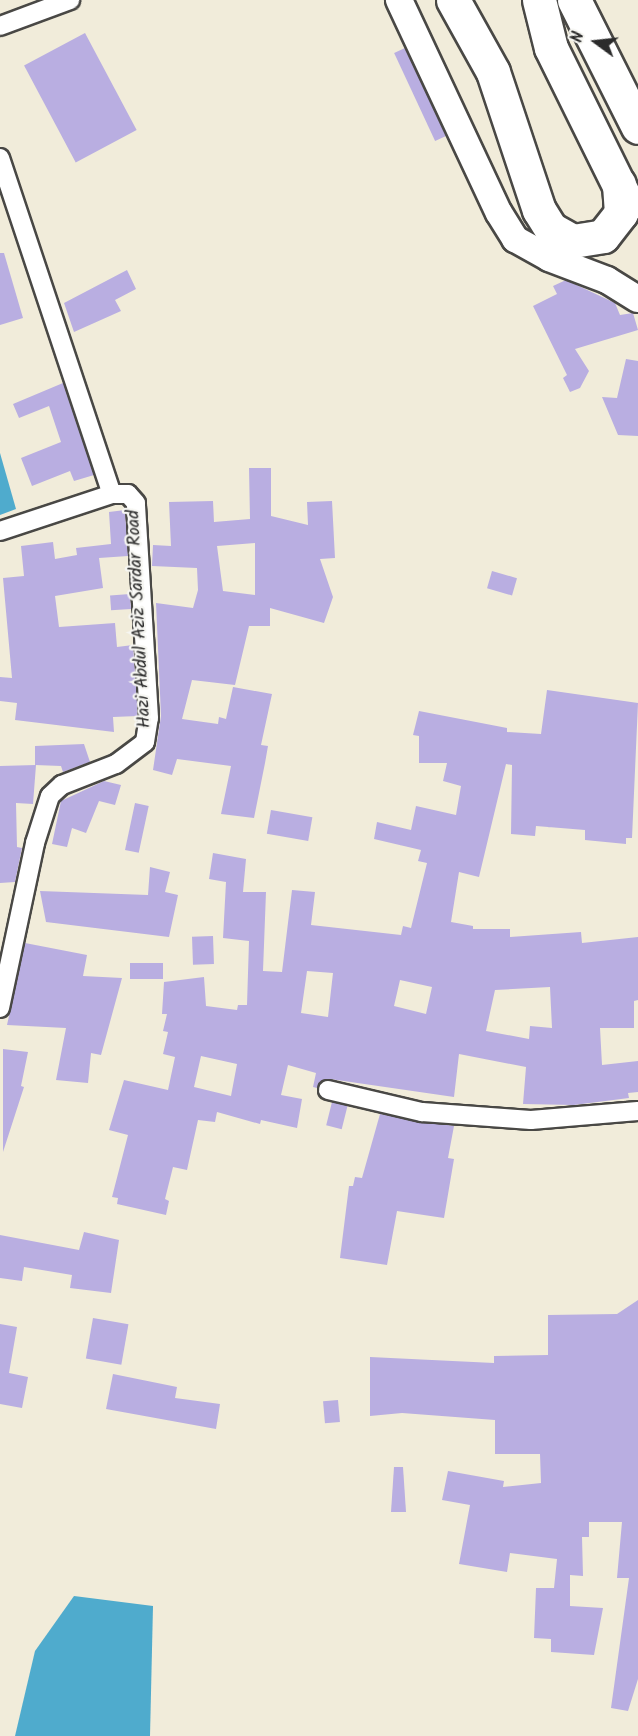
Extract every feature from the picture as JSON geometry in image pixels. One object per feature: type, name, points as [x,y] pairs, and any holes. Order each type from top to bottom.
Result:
[{"type":"highway","points":[[453,0],[493,72],[539,210],[551,229],[573,241],[603,236],[621,213],[628,182]]},
{"type":"highway","points":[[539,0],[572,42],[628,182],[638,226]]},
{"type":"highway","points":[[574,0],[638,127]]},
{"type":"highway","points":[[596,0],[638,82]]},
{"type":"street","points":[[0,26],[70,0]]},
{"type":"street","points":[[399,0],[499,213],[515,239],[549,258],[608,280],[638,300]]},
{"type":"street","name":"Hazi Abdul Aziz Sardar Road","points":[[0,158],[120,494],[136,503],[149,718],[145,742],[116,764],[62,785],[50,796],[35,843],[0,1008]]},
{"type":"street","points":[[0,531],[120,494]]},
{"type":"street","points":[[328,1090],[422,1112],[531,1120],[638,1111]]},
{"type":"water","points":[[0,453],[16,509],[0,515]]},
{"type":"water","points":[[74,1596],[153,1606],[150,1736],[15,1736],[35,1651]]},
{"type":"building","points":[[85,33],[137,130],[76,163],[24,65]]},
{"type":"building","points":[[405,48],[446,136],[435,141],[394,53]]},
{"type":"building","points":[[0,253],[4,253],[23,318],[0,325]]},
{"type":"building","points":[[127,270],[136,289],[115,300],[121,311],[74,332],[64,303]]},
{"type":"building","points":[[566,280],[615,303],[620,315],[633,313],[638,330],[575,349],[589,371],[580,388],[570,392],[563,378],[567,375],[533,306],[557,294],[553,286]]},
{"type":"building","points":[[626,359],[638,361],[638,436],[618,435],[602,397],[617,398]]},
{"type":"building","points":[[63,383],[94,475],[74,481],[70,471],[32,486],[21,458],[61,442],[49,406],[19,418],[13,404]]},
{"type":"building","points":[[249,468],[271,468],[271,516],[308,525],[307,502],[332,501],[335,558],[320,559],[333,597],[324,623],[270,608],[270,626],[249,626],[235,685],[192,680],[182,719],[218,724],[219,717],[226,719],[233,687],[272,694],[261,745],[268,746],[254,818],[221,814],[231,766],[177,759],[172,775],[153,770],[161,716],[156,603],[193,608],[198,590],[197,568],[152,566],[153,545],[171,546],[169,502],[213,501],[214,522],[250,519]],"holes":[[[255,543],[255,595],[223,591],[217,546]]]},
{"type":"building","points":[[125,510],[128,556],[99,558],[103,588],[55,596],[59,627],[115,623],[117,647],[133,645],[138,716],[113,717],[114,732],[15,720],[17,703],[0,701],[0,677],[12,678],[3,578],[24,576],[21,546],[53,542],[55,559],[77,555],[76,548],[111,544],[109,512]]},
{"type":"building","points":[[492,571],[517,578],[512,595],[487,588]]},
{"type":"building","points":[[130,594],[131,609],[111,610],[110,595]]},
{"type":"building","points":[[547,690],[638,703],[632,838],[626,838],[626,844],[585,840],[585,830],[536,826],[535,836],[511,834],[512,765],[506,764],[479,877],[459,872],[451,922],[473,926],[473,929],[510,929],[510,937],[581,932],[582,943],[638,937],[638,1000],[634,1001],[634,1028],[600,1028],[602,1065],[638,1061],[638,1092],[628,1093],[629,1098],[574,1105],[523,1104],[526,1067],[459,1054],[454,1097],[330,1079],[320,1082],[317,1088],[313,1087],[316,1073],[288,1065],[281,1095],[302,1099],[297,1128],[261,1120],[260,1124],[217,1112],[215,1122],[198,1120],[187,1170],[173,1167],[165,1199],[169,1201],[166,1215],[117,1204],[118,1198],[112,1197],[128,1135],[109,1130],[124,1080],[168,1090],[175,1057],[163,1054],[168,1032],[163,1031],[167,1014],[162,1014],[164,982],[204,977],[206,1006],[237,1010],[238,1005],[247,1005],[249,941],[223,938],[226,882],[209,879],[213,853],[246,859],[243,892],[266,892],[263,971],[282,972],[292,890],[315,892],[311,925],[401,935],[403,926],[411,928],[427,863],[418,861],[421,850],[374,839],[377,822],[411,830],[416,806],[456,815],[461,786],[443,781],[447,763],[419,763],[419,736],[413,735],[419,711],[507,728],[507,732],[541,734]],"holes":[[[307,971],[333,973],[328,1017],[301,1013]],[[400,980],[432,987],[426,1014],[394,1006]],[[550,987],[552,1028],[530,1026],[529,1039],[486,1031],[495,990]],[[201,1056],[237,1064],[231,1096],[194,1087]]]},
{"type":"building","points":[[84,744],[90,762],[63,772],[61,766],[35,765],[35,746]]},
{"type":"building","points":[[36,765],[33,804],[16,803],[17,847],[22,848],[15,882],[0,883],[0,766]]},
{"type":"building","points":[[104,781],[121,785],[115,805],[99,801],[86,833],[72,828],[67,847],[52,844],[61,801]]},
{"type":"building","points":[[135,803],[149,806],[139,853],[125,850]]},
{"type":"building","points":[[271,810],[312,817],[308,841],[267,834]]},
{"type":"building","points":[[150,867],[170,872],[165,892],[178,895],[169,937],[46,922],[40,891],[148,895]]},
{"type":"building","points":[[213,936],[214,964],[193,965],[192,937]]},
{"type":"building","points":[[25,943],[87,955],[83,976],[122,978],[101,1055],[91,1053],[88,1083],[56,1080],[66,1028],[7,1025]]},
{"type":"building","points":[[130,963],[163,963],[163,979],[130,979]]},
{"type":"building","points":[[3,1049],[28,1052],[21,1086],[24,1087],[3,1152]]},
{"type":"building","points":[[332,1102],[348,1106],[342,1129],[326,1125]]},
{"type":"building","points":[[380,1114],[454,1126],[448,1158],[454,1159],[444,1218],[397,1211],[387,1265],[340,1258],[349,1186],[353,1186],[355,1177],[362,1178]]},
{"type":"building","points":[[84,1232],[119,1240],[111,1293],[70,1288],[72,1275],[24,1267],[22,1281],[0,1278],[0,1235],[79,1250]]},
{"type":"building","points":[[638,1300],[638,1679],[628,1711],[611,1708],[629,1578],[617,1578],[622,1522],[589,1522],[589,1537],[582,1537],[583,1576],[570,1575],[570,1606],[603,1608],[594,1655],[551,1652],[551,1639],[534,1638],[536,1588],[554,1588],[557,1559],[510,1553],[507,1572],[459,1564],[470,1505],[442,1500],[448,1471],[504,1481],[503,1487],[541,1483],[540,1454],[495,1454],[495,1420],[402,1413],[370,1416],[370,1357],[494,1363],[494,1356],[548,1355],[548,1315],[617,1314]]},
{"type":"building","points":[[93,1318],[128,1324],[121,1365],[86,1358]]},
{"type":"building","points":[[0,1324],[17,1327],[9,1373],[28,1377],[22,1408],[0,1404]]},
{"type":"building","points":[[113,1374],[177,1387],[175,1398],[220,1404],[216,1429],[106,1409]]},
{"type":"building","points":[[338,1400],[340,1422],[325,1423],[323,1401]]},
{"type":"building","points":[[394,1467],[403,1467],[406,1512],[391,1512]]}]
